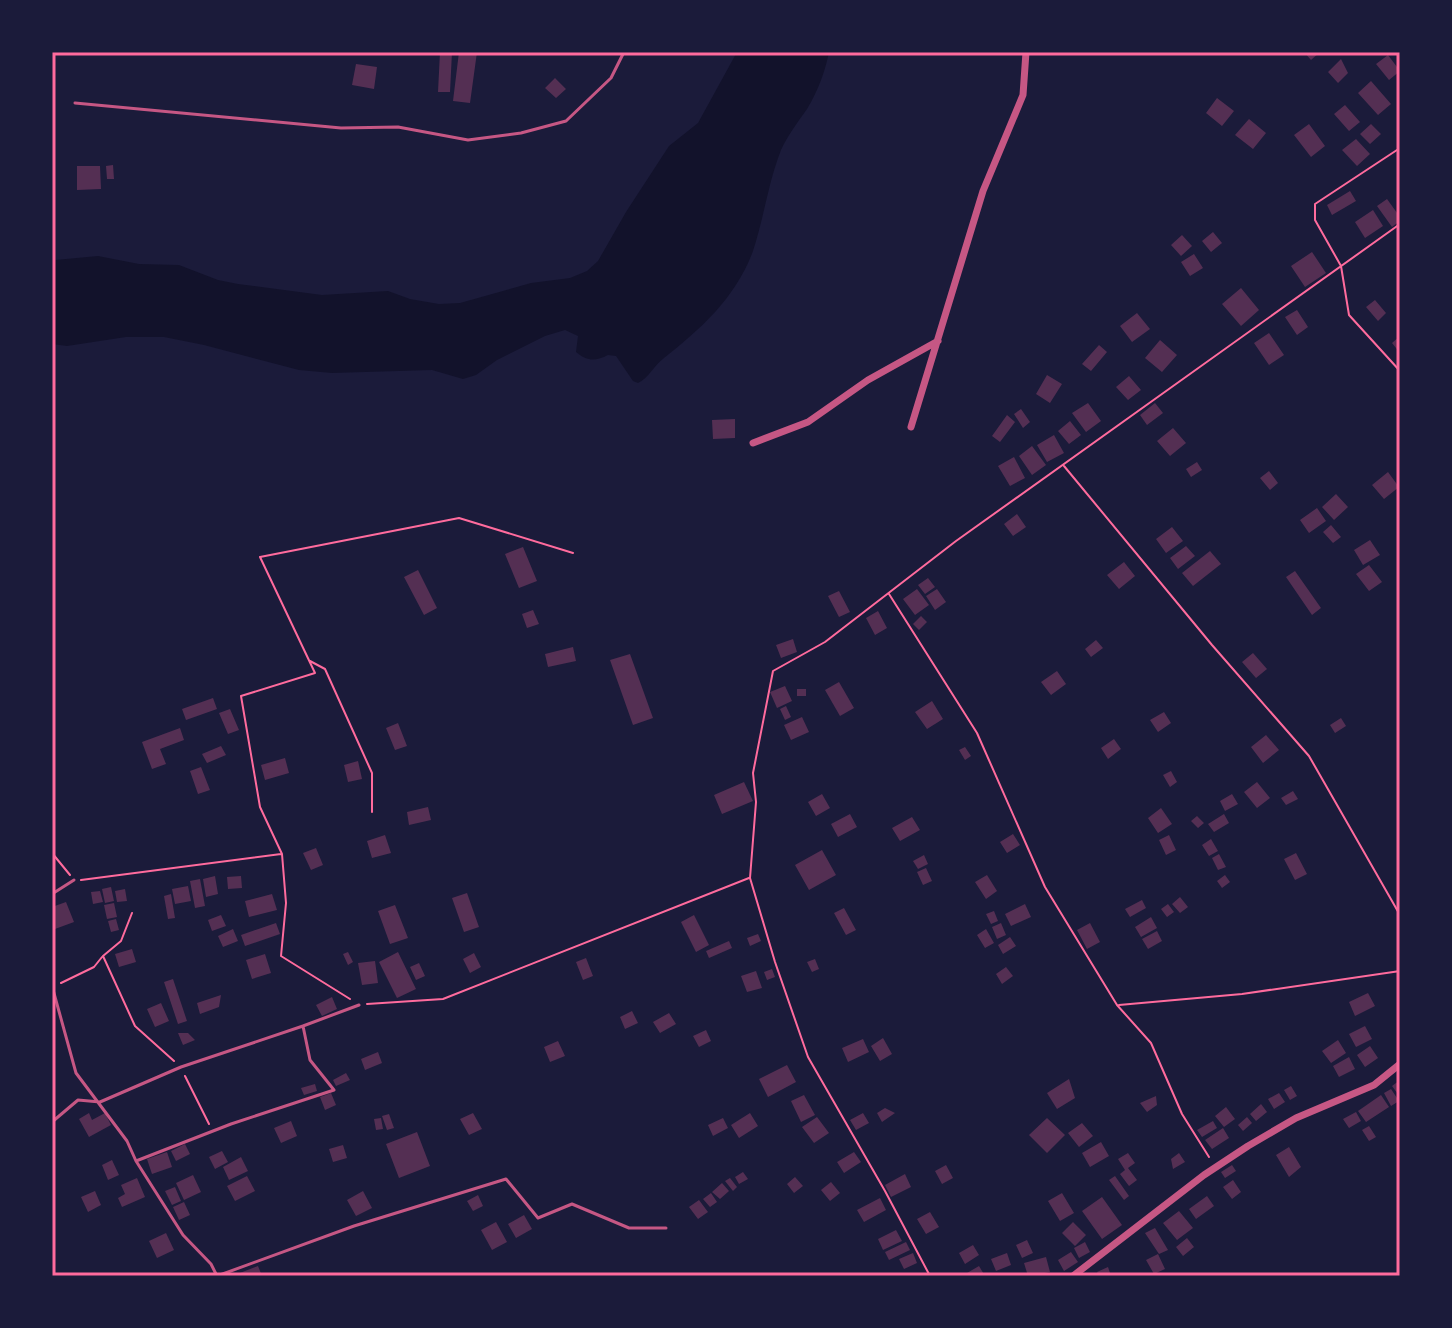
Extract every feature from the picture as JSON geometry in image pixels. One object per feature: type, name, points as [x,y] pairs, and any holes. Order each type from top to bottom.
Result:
[{"type":"street","points":[[911,427],[983,191],[1023,95],[1026,52]]},
{"type":"street","points":[[753,443],[808,422],[868,380],[938,341]]},
{"type":"street","points":[[1073,1276],[1216,1167],[1296,1118],[1374,1085],[1400,1064]]},
{"type":"lane","points":[[75,103],[341,128],[398,127],[468,140],[521,133],[566,121],[611,78],[624,52]]},
{"type":"lane","points":[[52,894],[74,880]]},
{"type":"lane","points":[[52,986],[76,1073],[127,1141],[136,1161],[183,1235],[211,1264],[217,1275],[354,1226],[506,1179],[538,1218],[572,1204],[629,1228],[666,1228]]},
{"type":"lane","points":[[52,1122],[78,1100],[100,1102],[181,1067],[359,1005]]},
{"type":"lane","points":[[136,1161],[334,1090],[310,1060],[303,1026]]},
{"type":"path","points":[[1400,148],[1315,204],[1315,220],[1341,266],[1349,315],[1400,371]]},
{"type":"path","points":[[930,1276],[808,1057],[750,878],[756,802],[753,773],[773,671],[825,642],[956,541],[1400,224]]},
{"type":"path","points":[[1063,465],[1212,645],[1309,756],[1400,915]]},
{"type":"path","points":[[573,553],[459,518],[260,557],[315,673],[241,696],[260,807],[282,854],[286,903],[281,956],[359,1005],[443,999],[750,878]]},
{"type":"path","points":[[889,593],[977,733],[1045,887],[1117,1005],[1151,1043],[1182,1114],[1216,1167]]},
{"type":"path","points":[[309,660],[325,669],[372,773],[372,812]]},
{"type":"path","points":[[52,853],[74,880],[282,854]]},
{"type":"path","points":[[52,986],[94,967],[121,941],[132,913]]},
{"type":"path","points":[[103,956],[135,1026],[181,1067],[213,1132]]},
{"type":"path","points":[[1117,1005],[1242,994],[1400,971]]},
{"type":"shaded area","points":[[737,52],[829,52],[815,95],[781,150],[746,268],[727,297],[704,323],[638,383],[633,381],[616,356],[592,360],[584,358],[576,352],[578,336],[565,330],[545,336],[497,360],[476,375],[463,379],[432,370],[332,373],[299,370],[164,337],[126,337],[67,346],[52,344],[52,261],[55,260],[98,256],[139,264],[179,265],[238,284],[322,295],[388,291],[439,304],[460,303],[531,283],[570,278],[587,271],[598,261],[669,146],[698,123]]},
{"type":"building","points":[[440,52],[452,52],[450,92],[438,92]]},
{"type":"building","points":[[459,52],[477,52],[470,103],[453,101]]},
{"type":"building","points":[[1304,52],[1320,52],[1311,60]]},
{"type":"building","points":[[1388,55],[1400,71],[1389,80],[1376,64]]},
{"type":"building","points":[[1341,59],[1348,73],[1338,83],[1328,72]]},
{"type":"building","points":[[356,64],[377,67],[374,89],[352,85]]},
{"type":"building","points":[[555,78],[566,89],[556,98],[545,88]]},
{"type":"building","points":[[1371,81],[1391,104],[1378,115],[1358,93]]},
{"type":"building","points":[[1217,98],[1234,111],[1222,126],[1206,113]]},
{"type":"building","points":[[1345,105],[1360,122],[1349,131],[1334,114]]},
{"type":"building","points":[[1249,119],[1266,133],[1253,149],[1235,135]]},
{"type":"building","points":[[1309,124],[1325,146],[1311,157],[1294,135]]},
{"type":"building","points":[[1371,124],[1381,134],[1370,144],[1360,134]]},
{"type":"building","points":[[1356,139],[1370,154],[1357,166],[1342,150]]},
{"type":"building","points":[[113,165],[114,179],[107,179],[106,166]]},
{"type":"building","points":[[77,166],[100,166],[101,189],[77,190]]},
{"type":"building","points":[[1350,191],[1356,201],[1332,215],[1327,205]]},
{"type":"building","points":[[1387,199],[1400,217],[1400,221],[1392,227],[1377,206]]},
{"type":"building","points":[[1373,210],[1383,226],[1365,238],[1355,222]]},
{"type":"building","points":[[1213,232],[1222,243],[1211,252],[1202,241]]},
{"type":"building","points":[[1182,235],[1192,246],[1181,256],[1171,245]]},
{"type":"building","points":[[1312,252],[1326,273],[1305,287],[1291,266]]},
{"type":"building","points":[[1194,254],[1203,268],[1190,276],[1181,262]]},
{"type":"building","points":[[1241,288],[1259,310],[1241,326],[1222,304]]},
{"type":"building","points":[[1375,300],[1386,313],[1378,321],[1366,307]]},
{"type":"building","points":[[1297,310],[1308,327],[1297,335],[1285,317]]},
{"type":"building","points":[[1137,313],[1150,329],[1132,342],[1120,326]]},
{"type":"building","points":[[1269,333],[1284,355],[1269,365],[1254,343]]},
{"type":"building","points":[[1400,336],[1400,353],[1392,343]]},
{"type":"building","points":[[1160,340],[1177,355],[1162,372],[1145,358]]},
{"type":"building","points":[[1099,345],[1107,352],[1091,371],[1082,364]]},
{"type":"building","points":[[1047,375],[1062,384],[1050,403],[1036,394]]},
{"type":"building","points":[[1129,376],[1141,390],[1128,400],[1116,387]]},
{"type":"building","points":[[1088,403],[1101,421],[1086,432],[1072,413]]},
{"type":"building","points":[[1155,403],[1163,413],[1147,425],[1140,415]]},
{"type":"building","points":[[1021,409],[1030,422],[1023,428],[1014,414]]},
{"type":"building","points":[[1007,415],[1015,422],[1000,442],[992,436]]},
{"type":"building","points":[[735,419],[735,438],[713,439],[712,420]]},
{"type":"building","points":[[1070,421],[1081,435],[1069,444],[1058,431]]},
{"type":"building","points":[[1173,428],[1186,443],[1170,456],[1157,441]]},
{"type":"building","points":[[1054,435],[1064,453],[1047,462],[1037,445]]},
{"type":"building","points":[[1032,446],[1046,465],[1032,475],[1019,456]]},
{"type":"building","points":[[1014,457],[1025,478],[1010,486],[998,466]]},
{"type":"building","points":[[1197,462],[1202,470],[1191,477],[1186,469]]},
{"type":"building","points":[[1269,471],[1278,483],[1270,490],[1260,478]]},
{"type":"building","points":[[1388,472],[1399,487],[1384,499],[1372,485]]},
{"type":"building","points":[[1336,494],[1348,507],[1334,520],[1322,507]]},
{"type":"building","points":[[1317,508],[1326,521],[1309,533],[1300,520]]},
{"type":"building","points":[[1017,514],[1026,527],[1013,536],[1004,524]]},
{"type":"building","points":[[1331,525],[1341,537],[1333,543],[1323,532]]},
{"type":"building","points":[[1172,527],[1183,541],[1166,553],[1156,539]]},
{"type":"building","points":[[1370,540],[1380,555],[1363,565],[1354,550]]},
{"type":"building","points":[[1186,546],[1195,556],[1178,569],[1170,558]]},
{"type":"building","points":[[523,547],[537,581],[519,588],[505,554]]},
{"type":"building","points":[[1210,551],[1221,564],[1193,586],[1182,573]]},
{"type":"building","points":[[1124,562],[1135,576],[1119,589],[1107,575]]},
{"type":"building","points":[[1369,565],[1382,582],[1369,591],[1356,574]]},
{"type":"building","points":[[418,570],[437,608],[424,615],[404,577]]},
{"type":"building","points":[[1295,571],[1321,608],[1312,615],[1286,577]]},
{"type":"building","points":[[928,578],[935,587],[925,594],[918,585]]},
{"type":"building","points":[[917,589],[929,605],[915,615],[903,599]]},
{"type":"building","points":[[937,589],[946,602],[935,610],[926,596]]},
{"type":"building","points":[[839,591],[850,612],[839,617],[828,596]]},
{"type":"building","points":[[533,610],[539,624],[527,628],[522,614]]},
{"type":"building","points":[[878,611],[887,628],[875,635],[866,618]]},
{"type":"building","points":[[921,616],[927,622],[919,630],[913,624]]},
{"type":"building","points":[[793,639],[797,652],[781,658],[776,645]]},
{"type":"building","points":[[1096,640],[1103,648],[1091,657],[1085,649]]},
{"type":"building","points":[[573,647],[576,661],[548,667],[545,654]]},
{"type":"building","points":[[1253,653],[1267,669],[1256,678],[1242,662]]},
{"type":"building","points":[[630,654],[653,718],[633,725],[610,660]]},
{"type":"building","points":[[1057,671],[1066,684],[1051,695],[1041,682]]},
{"type":"building","points":[[839,682],[854,708],[840,716],[825,690]]},
{"type":"building","points":[[785,686],[792,701],[777,708],[770,692]]},
{"type":"building","points":[[797,689],[806,689],[806,696],[797,696]]},
{"type":"building","points":[[213,698],[217,709],[186,720],[182,709]]},
{"type":"building","points":[[932,701],[943,719],[927,729],[915,712]]},
{"type":"building","points":[[786,706],[791,717],[785,720],[780,709]]},
{"type":"building","points":[[230,709],[239,730],[228,734],[219,713]]},
{"type":"building","points":[[1164,712],[1171,723],[1158,732],[1150,720]]},
{"type":"building","points":[[802,717],[809,732],[791,740],[784,725]]},
{"type":"building","points":[[1341,718],[1346,726],[1335,733],[1330,725]]},
{"type":"building","points":[[398,723],[407,746],[395,750],[386,728]]},
{"type":"building","points":[[180,728],[184,740],[160,749],[166,764],[152,769],[142,742]]},
{"type":"building","points":[[1266,735],[1279,750],[1263,763],[1251,747]]},
{"type":"building","points":[[1114,739],[1121,749],[1108,759],[1101,748]]},
{"type":"building","points":[[221,746],[226,755],[207,763],[202,754]]},
{"type":"building","points":[[965,747],[971,756],[965,760],[959,750]]},
{"type":"building","points":[[285,758],[289,773],[265,780],[261,765]]},
{"type":"building","points":[[358,761],[362,779],[348,782],[344,765]]},
{"type":"building","points":[[201,767],[210,790],[198,794],[190,771]]},
{"type":"building","points":[[1171,771],[1177,782],[1170,787],[1163,775]]},
{"type":"building","points":[[744,782],[753,801],[722,814],[714,795]]},
{"type":"building","points":[[1257,782],[1270,798],[1257,808],[1244,792]]},
{"type":"building","points":[[1293,791],[1298,799],[1286,805],[1281,798]]},
{"type":"building","points":[[822,794],[830,808],[816,816],[808,802]]},
{"type":"building","points":[[1232,794],[1238,804],[1225,811],[1220,801]]},
{"type":"building","points":[[428,807],[431,820],[409,825],[407,812]]},
{"type":"building","points":[[1161,808],[1172,824],[1158,833],[1148,818]]},
{"type":"building","points":[[850,814],[857,827],[838,837],[831,824]]},
{"type":"building","points":[[1224,814],[1229,823],[1214,832],[1208,824]]},
{"type":"building","points":[[1197,816],[1204,823],[1198,828],[1191,821]]},
{"type":"building","points":[[912,817],[920,830],[900,841],[892,828]]},
{"type":"building","points":[[1013,834],[1020,845],[1007,853],[1000,842]]},
{"type":"building","points":[[385,835],[391,853],[372,858],[367,841]]},
{"type":"building","points":[[1169,835],[1176,850],[1166,855],[1159,840]]},
{"type":"building","points":[[1211,839],[1218,851],[1209,856],[1202,845]]},
{"type":"building","points":[[316,848],[323,865],[311,870],[303,853]]},
{"type":"building","points":[[822,850],[836,875],[809,890],[795,865]]},
{"type":"building","points":[[1296,853],[1307,874],[1295,880],[1284,859]]},
{"type":"building","points":[[1219,854],[1226,867],[1218,870],[1212,858]]},
{"type":"building","points":[[924,855],[928,864],[918,869],[913,861]]},
{"type":"building","points":[[926,868],[932,881],[923,885],[917,872]]},
{"type":"building","points":[[987,875],[997,891],[986,899],[975,882]]},
{"type":"building","points":[[1225,875],[1230,882],[1222,888],[1217,881]]},
{"type":"building","points":[[215,876],[218,894],[206,897],[203,879]]},
{"type":"building","points":[[241,876],[242,888],[228,889],[227,877]]},
{"type":"building","points":[[200,879],[205,906],[195,908],[190,881]]},
{"type":"building","points":[[188,886],[191,901],[175,904],[172,889]]},
{"type":"building","points":[[111,887],[114,901],[105,903],[102,889]]},
{"type":"building","points":[[125,889],[127,901],[117,902],[115,891]]},
{"type":"building","points":[[100,891],[103,902],[93,904],[91,892]]},
{"type":"building","points":[[467,893],[479,927],[464,932],[452,898]]},
{"type":"building","points":[[171,894],[175,918],[168,919],[164,896]]},
{"type":"building","points":[[272,894],[277,910],[249,917],[245,901]]},
{"type":"building","points":[[1180,897],[1188,907],[1180,913],[1172,904]]},
{"type":"building","points":[[1142,900],[1146,908],[1130,917],[1125,909]]},
{"type":"building","points":[[66,902],[74,922],[55,929],[52,907]]},
{"type":"building","points":[[114,903],[117,917],[107,919],[104,905]]},
{"type":"building","points":[[1025,904],[1031,917],[1011,926],[1005,914]]},
{"type":"building","points":[[1168,904],[1174,912],[1167,917],[1161,909]]},
{"type":"building","points":[[395,905],[408,938],[390,944],[378,911]]},
{"type":"building","points":[[844,908],[856,930],[846,935],[834,913]]},
{"type":"building","points":[[994,911],[998,921],[991,924],[986,914]]},
{"type":"building","points":[[221,915],[226,926],[212,931],[208,920]]},
{"type":"building","points":[[694,915],[709,945],[696,952],[681,922]]},
{"type":"building","points":[[1151,917],[1157,928],[1141,937],[1135,927]]},
{"type":"building","points":[[116,919],[119,930],[111,932],[108,921]]},
{"type":"building","points":[[276,923],[280,934],[245,946],[241,935]]},
{"type":"building","points":[[1001,923],[1006,935],[997,939],[992,927]]},
{"type":"building","points":[[1090,923],[1100,942],[1087,949],[1077,930]]},
{"type":"building","points":[[233,929],[238,941],[223,947],[218,936]]},
{"type":"building","points":[[986,929],[994,943],[985,948],[977,935]]},
{"type":"building","points":[[1157,931],[1162,941],[1148,949],[1142,939]]},
{"type":"building","points":[[758,934],[761,941],[750,946],[747,938]]},
{"type":"building","points":[[1010,937],[1016,946],[1003,954],[998,945]]},
{"type":"building","points":[[729,941],[732,948],[709,958],[706,951]]},
{"type":"building","points":[[132,949],[136,962],[119,967],[115,954]]},
{"type":"building","points":[[348,952],[353,962],[348,965],[343,954]]},
{"type":"building","points":[[398,952],[416,989],[397,998],[379,962]]},
{"type":"building","points":[[474,953],[481,967],[470,973],[463,959]]},
{"type":"building","points":[[265,954],[271,973],[252,979],[246,960]]},
{"type":"building","points":[[586,958],[593,976],[583,980],[576,962]]},
{"type":"building","points":[[815,959],[819,969],[812,972],[807,962]]},
{"type":"building","points":[[375,961],[378,983],[362,985],[358,963]]},
{"type":"building","points":[[419,963],[425,976],[416,980],[410,967]]},
{"type":"building","points":[[1006,967],[1013,976],[1002,984],[996,974]]},
{"type":"building","points":[[772,969],[775,977],[767,980],[764,972]]},
{"type":"building","points":[[756,971],[762,988],[747,992],[741,976]]},
{"type":"building","points":[[173,979],[187,1021],[178,1024],[164,982]]},
{"type":"building","points":[[1368,993],[1375,1006],[1355,1016],[1349,1002]]},
{"type":"building","points":[[221,995],[219,1007],[200,1014],[197,1003]]},
{"type":"building","points":[[332,997],[337,1009],[322,1016],[316,1005]]},
{"type":"building","points":[[161,1003],[169,1021],[155,1027],[147,1009]]},
{"type":"building","points":[[632,1011],[638,1023],[625,1029],[620,1017]]},
{"type":"building","points":[[669,1013],[676,1024],[660,1033],[653,1022]]},
{"type":"building","points":[[1365,1026],[1372,1039],[1356,1047],[1349,1034]]},
{"type":"building","points":[[706,1030],[711,1041],[699,1047],[693,1036]]},
{"type":"building","points":[[178,1033],[188,1033],[195,1040],[183,1045]]},
{"type":"building","points":[[883,1038],[892,1054],[880,1061],[871,1046]]},
{"type":"building","points":[[863,1039],[869,1052],[848,1062],[842,1048]]},
{"type":"building","points":[[1338,1040],[1346,1053],[1331,1063],[1322,1051]]},
{"type":"building","points":[[558,1041],[565,1056],[550,1062],[544,1047]]},
{"type":"building","points":[[1370,1046],[1378,1058],[1365,1067],[1357,1055]]},
{"type":"building","points":[[378,1052],[382,1063],[365,1070],[361,1059]]},
{"type":"building","points":[[1349,1057],[1355,1069],[1339,1077],[1333,1066]]},
{"type":"building","points":[[787,1065],[796,1082],[768,1097],[759,1079]]},
{"type":"building","points":[[346,1073],[350,1080],[336,1086],[333,1080]]},
{"type":"building","points":[[1069,1079],[1075,1098],[1057,1109],[1047,1093]]},
{"type":"building","points":[[1400,1080],[1400,1097],[1392,1086]]},
{"type":"building","points":[[315,1084],[317,1091],[304,1095],[301,1088]]},
{"type":"building","points":[[1291,1086],[1297,1096],[1290,1100],[1284,1090]]},
{"type":"building","points":[[1391,1089],[1399,1101],[1391,1106],[1384,1093]]},
{"type":"building","points":[[331,1093],[336,1105],[325,1110],[320,1097]]},
{"type":"building","points":[[1279,1093],[1285,1102],[1274,1109],[1268,1099]]},
{"type":"building","points":[[804,1095],[815,1115],[801,1122],[791,1101]]},
{"type":"building","points":[[1381,1095],[1389,1107],[1366,1122],[1358,1111]]},
{"type":"building","points":[[1156,1096],[1157,1105],[1147,1112],[1140,1103]]},
{"type":"building","points":[[1261,1104],[1267,1112],[1256,1121],[1250,1114]]},
{"type":"building","points":[[1226,1107],[1235,1119],[1224,1127],[1215,1116]]},
{"type":"building","points":[[885,1108],[895,1113],[882,1122],[877,1113]]},
{"type":"building","points":[[1356,1112],[1361,1121],[1349,1128],[1343,1119]]},
{"type":"building","points":[[89,1113],[92,1120],[105,1113],[111,1125],[89,1137],[79,1119]]},
{"type":"building","points":[[473,1113],[482,1129],[469,1135],[460,1119]]},
{"type":"building","points":[[750,1113],[758,1126],[739,1138],[731,1125]]},
{"type":"building","points":[[863,1113],[869,1123],[856,1130],[850,1120]]},
{"type":"building","points":[[389,1114],[394,1128],[387,1130],[382,1116]]},
{"type":"building","points":[[817,1117],[829,1133],[814,1143],[802,1127]]},
{"type":"building","points":[[1247,1117],[1252,1123],[1243,1131],[1238,1125]]},
{"type":"building","points":[[381,1118],[383,1129],[376,1130],[374,1119]]},
{"type":"building","points":[[723,1118],[728,1128],[713,1136],[708,1125]]},
{"type":"building","points":[[1047,1118],[1065,1135],[1047,1153],[1029,1135]]},
{"type":"building","points":[[291,1121],[297,1136],[281,1143],[274,1128]]},
{"type":"building","points":[[1213,1121],[1217,1128],[1202,1137],[1197,1130]]},
{"type":"building","points":[[1082,1123],[1093,1136],[1079,1147],[1068,1133]]},
{"type":"building","points":[[1369,1126],[1376,1137],[1369,1141],[1362,1130]]},
{"type":"building","points":[[1223,1128],[1229,1138],[1212,1149],[1205,1140]]},
{"type":"building","points":[[417,1132],[430,1166],[399,1178],[386,1144]]},
{"type":"building","points":[[1101,1142],[1109,1156],[1090,1167],[1082,1153]]},
{"type":"building","points":[[185,1144],[190,1154],[176,1161],[171,1151]]},
{"type":"building","points":[[343,1145],[347,1158],[333,1162],[329,1149]]},
{"type":"building","points":[[1289,1147],[1301,1167],[1289,1177],[1276,1155]]},
{"type":"building","points":[[222,1151],[228,1162],[215,1169],[209,1157]]},
{"type":"building","points":[[167,1152],[172,1167],[152,1174],[147,1159]]},
{"type":"building","points":[[854,1152],[861,1162],[844,1173],[837,1162]]},
{"type":"building","points":[[1128,1153],[1135,1163],[1128,1168],[1137,1180],[1129,1186],[1120,1174],[1125,1170],[1118,1159]]},
{"type":"building","points":[[1179,1153],[1185,1162],[1173,1169],[1171,1159]]},
{"type":"building","points":[[241,1157],[248,1171],[229,1180],[223,1167]]},
{"type":"building","points":[[112,1160],[119,1175],[108,1180],[102,1165]]},
{"type":"building","points":[[946,1165],[953,1178],[942,1184],[935,1171]]},
{"type":"building","points":[[1232,1165],[1236,1171],[1225,1178],[1221,1172]]},
{"type":"building","points":[[743,1172],[748,1179],[739,1184],[735,1177]]},
{"type":"building","points":[[905,1174],[911,1187],[891,1197],[885,1185]]},
{"type":"building","points":[[193,1175],[201,1192],[184,1200],[176,1183]]},
{"type":"building","points":[[247,1176],[255,1191],[235,1201],[227,1186]]},
{"type":"building","points":[[1115,1176],[1129,1196],[1124,1200],[1109,1180]]},
{"type":"building","points":[[795,1177],[803,1186],[794,1193],[787,1184]]},
{"type":"building","points":[[137,1178],[145,1197],[122,1207],[118,1198],[125,1194],[121,1185]]},
{"type":"building","points":[[730,1178],[737,1187],[733,1191],[725,1181]]},
{"type":"building","points":[[1233,1180],[1241,1192],[1232,1199],[1223,1187]]},
{"type":"building","points":[[831,1182],[840,1193],[830,1201],[821,1190]]},
{"type":"building","points":[[722,1183],[729,1191],[720,1199],[712,1192]]},
{"type":"building","points":[[175,1187],[181,1201],[172,1205],[165,1191]]},
{"type":"building","points":[[95,1191],[101,1205],[88,1212],[81,1197]]},
{"type":"building","points":[[363,1191],[372,1208],[356,1216],[347,1200]]},
{"type":"building","points":[[711,1193],[717,1202],[710,1207],[703,1199]]},
{"type":"building","points":[[1062,1193],[1074,1213],[1060,1221],[1048,1201]]},
{"type":"building","points":[[478,1195],[483,1206],[473,1211],[467,1201]]},
{"type":"building","points":[[1207,1196],[1214,1206],[1196,1219],[1189,1209]]},
{"type":"building","points":[[1102,1197],[1122,1225],[1102,1239],[1082,1211]]},
{"type":"building","points":[[880,1198],[886,1210],[864,1222],[857,1210]]},
{"type":"building","points":[[699,1200],[708,1212],[698,1219],[689,1207]]},
{"type":"building","points":[[184,1202],[190,1215],[179,1220],[173,1207]]},
{"type":"building","points":[[1179,1211],[1193,1228],[1177,1240],[1163,1223]]},
{"type":"building","points":[[930,1212],[939,1227],[926,1234],[917,1219]]},
{"type":"building","points":[[524,1215],[532,1229],[516,1238],[508,1224]]},
{"type":"building","points":[[496,1222],[507,1242],[492,1250],[481,1230]]},
{"type":"building","points":[[1073,1222],[1086,1235],[1075,1246],[1062,1233]]},
{"type":"building","points":[[1155,1228],[1168,1250],[1159,1254],[1145,1233]]},
{"type":"building","points":[[896,1230],[902,1241],[883,1250],[878,1239]]},
{"type":"building","points":[[166,1233],[174,1250],[157,1258],[149,1241]]},
{"type":"building","points":[[1187,1238],[1194,1247],[1183,1256],[1176,1247]]},
{"type":"building","points":[[1027,1240],[1033,1253],[1022,1258],[1016,1245]]},
{"type":"building","points":[[906,1242],[910,1250],[889,1260],[885,1252]]},
{"type":"building","points":[[1085,1242],[1090,1252],[1079,1258],[1074,1248]]},
{"type":"building","points":[[973,1245],[979,1255],[965,1264],[959,1253]]},
{"type":"building","points":[[1071,1252],[1078,1262],[1064,1271],[1058,1260]]},
{"type":"building","points":[[913,1253],[917,1263],[904,1269],[899,1259]]},
{"type":"building","points":[[1007,1253],[1011,1265],[996,1271],[991,1259]]},
{"type":"building","points":[[1158,1254],[1165,1269],[1154,1274],[1146,1260]]},
{"type":"building","points":[[1046,1257],[1050,1272],[1028,1276],[1024,1263]]},
{"type":"building","points":[[258,1266],[262,1276],[232,1276]]},
{"type":"building","points":[[979,1266],[985,1276],[969,1276],[967,1273]]},
{"type":"building","points":[[1108,1267],[1111,1276],[1099,1276],[1097,1272]]}]
